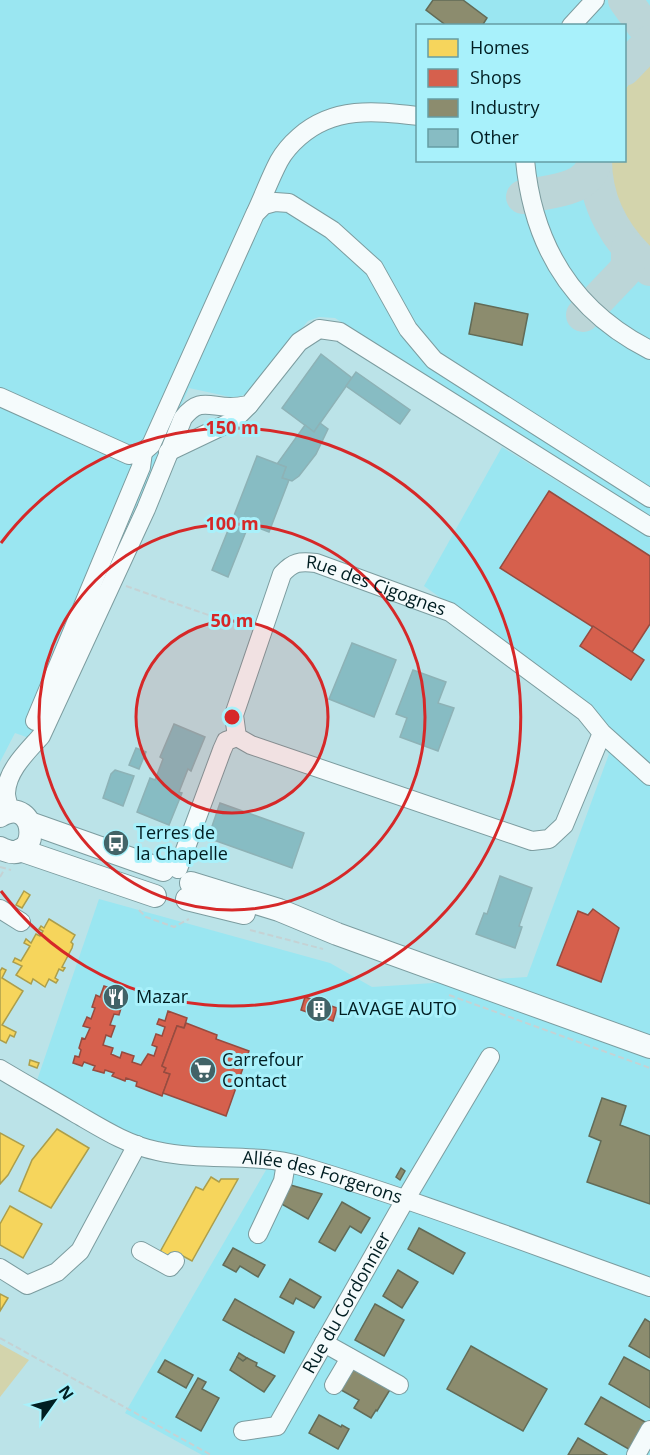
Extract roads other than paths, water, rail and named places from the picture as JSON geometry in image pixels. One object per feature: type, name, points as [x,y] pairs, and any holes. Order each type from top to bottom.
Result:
[{"type":"main road","points":[[3,813],[22,814],[30,823],[183,888]]},
{"type":"main road","points":[[7,859],[25,847],[31,836],[30,823]]},
{"type":"main road","points":[[7,859],[147,902],[159,901],[171,906],[177,906],[183,888]]},
{"type":"main road","points":[[147,902],[155,879],[333,942],[650,1047]]},
{"type":"street","points":[[573,24],[595,0]]},
{"type":"street","points":[[0,397],[129,455],[143,452],[151,445],[279,161],[288,147],[307,130],[332,117],[352,112],[372,111],[416,116]]},
{"type":"street","points":[[525,162],[530,195],[538,224],[560,270],[579,297],[600,319],[650,350]]},
{"type":"street","points":[[255,214],[264,205],[275,202],[289,203],[332,230],[374,268],[408,329],[434,360],[650,498]]},
{"type":"street","points":[[168,452],[232,421],[249,405],[299,342],[319,330],[339,332],[650,527]]},
{"type":"street","points":[[20,759],[42,736],[146,509],[183,418],[191,408],[202,404],[232,407],[249,405]]},
{"type":"street","points":[[3,813],[8,781],[20,759],[141,467],[143,452]]},
{"type":"street","name":"Rue des Cigognes","points":[[237,737],[234,715],[282,574],[291,565],[300,561],[316,563],[450,612],[585,712],[602,733],[650,776]]},
{"type":"street","points":[[183,888],[226,741],[237,737],[251,746],[286,759],[532,842],[549,839],[564,825],[602,733]]},
{"type":"street","points":[[0,909],[21,922]]},
{"type":"street","name":"Rue du Cordonnier","points":[[243,1431],[277,1426],[405,1200],[490,1057]]},
{"type":"street","name":"Allée des Forgerons","points":[[0,1069],[92,1123],[137,1145],[182,1156],[252,1158],[299,1166],[405,1200],[650,1287]]},
{"type":"street","points":[[0,1268],[27,1285],[57,1272],[80,1251],[137,1145]]},
{"type":"street","points":[[258,1234],[283,1181],[286,1163]]},
{"type":"street","points":[[141,1251],[170,1267],[175,1261]]},
{"type":"street","points":[[324,1343],[399,1385]]},
{"type":"street","points":[[334,1385],[350,1358]]},
{"type":"street","points":[[636,1455],[650,1430]]},
{"type":"place","name":"Terres de la Chapelle","points":[[116,843]]},
{"type":"place","name":"Mazar","points":[[116,997]]},
{"type":"place","name":"LAVAGE AUTO","points":[[319,1009]]},
{"type":"place","name":"Carrefour Contact","points":[[203,1070]]}]
